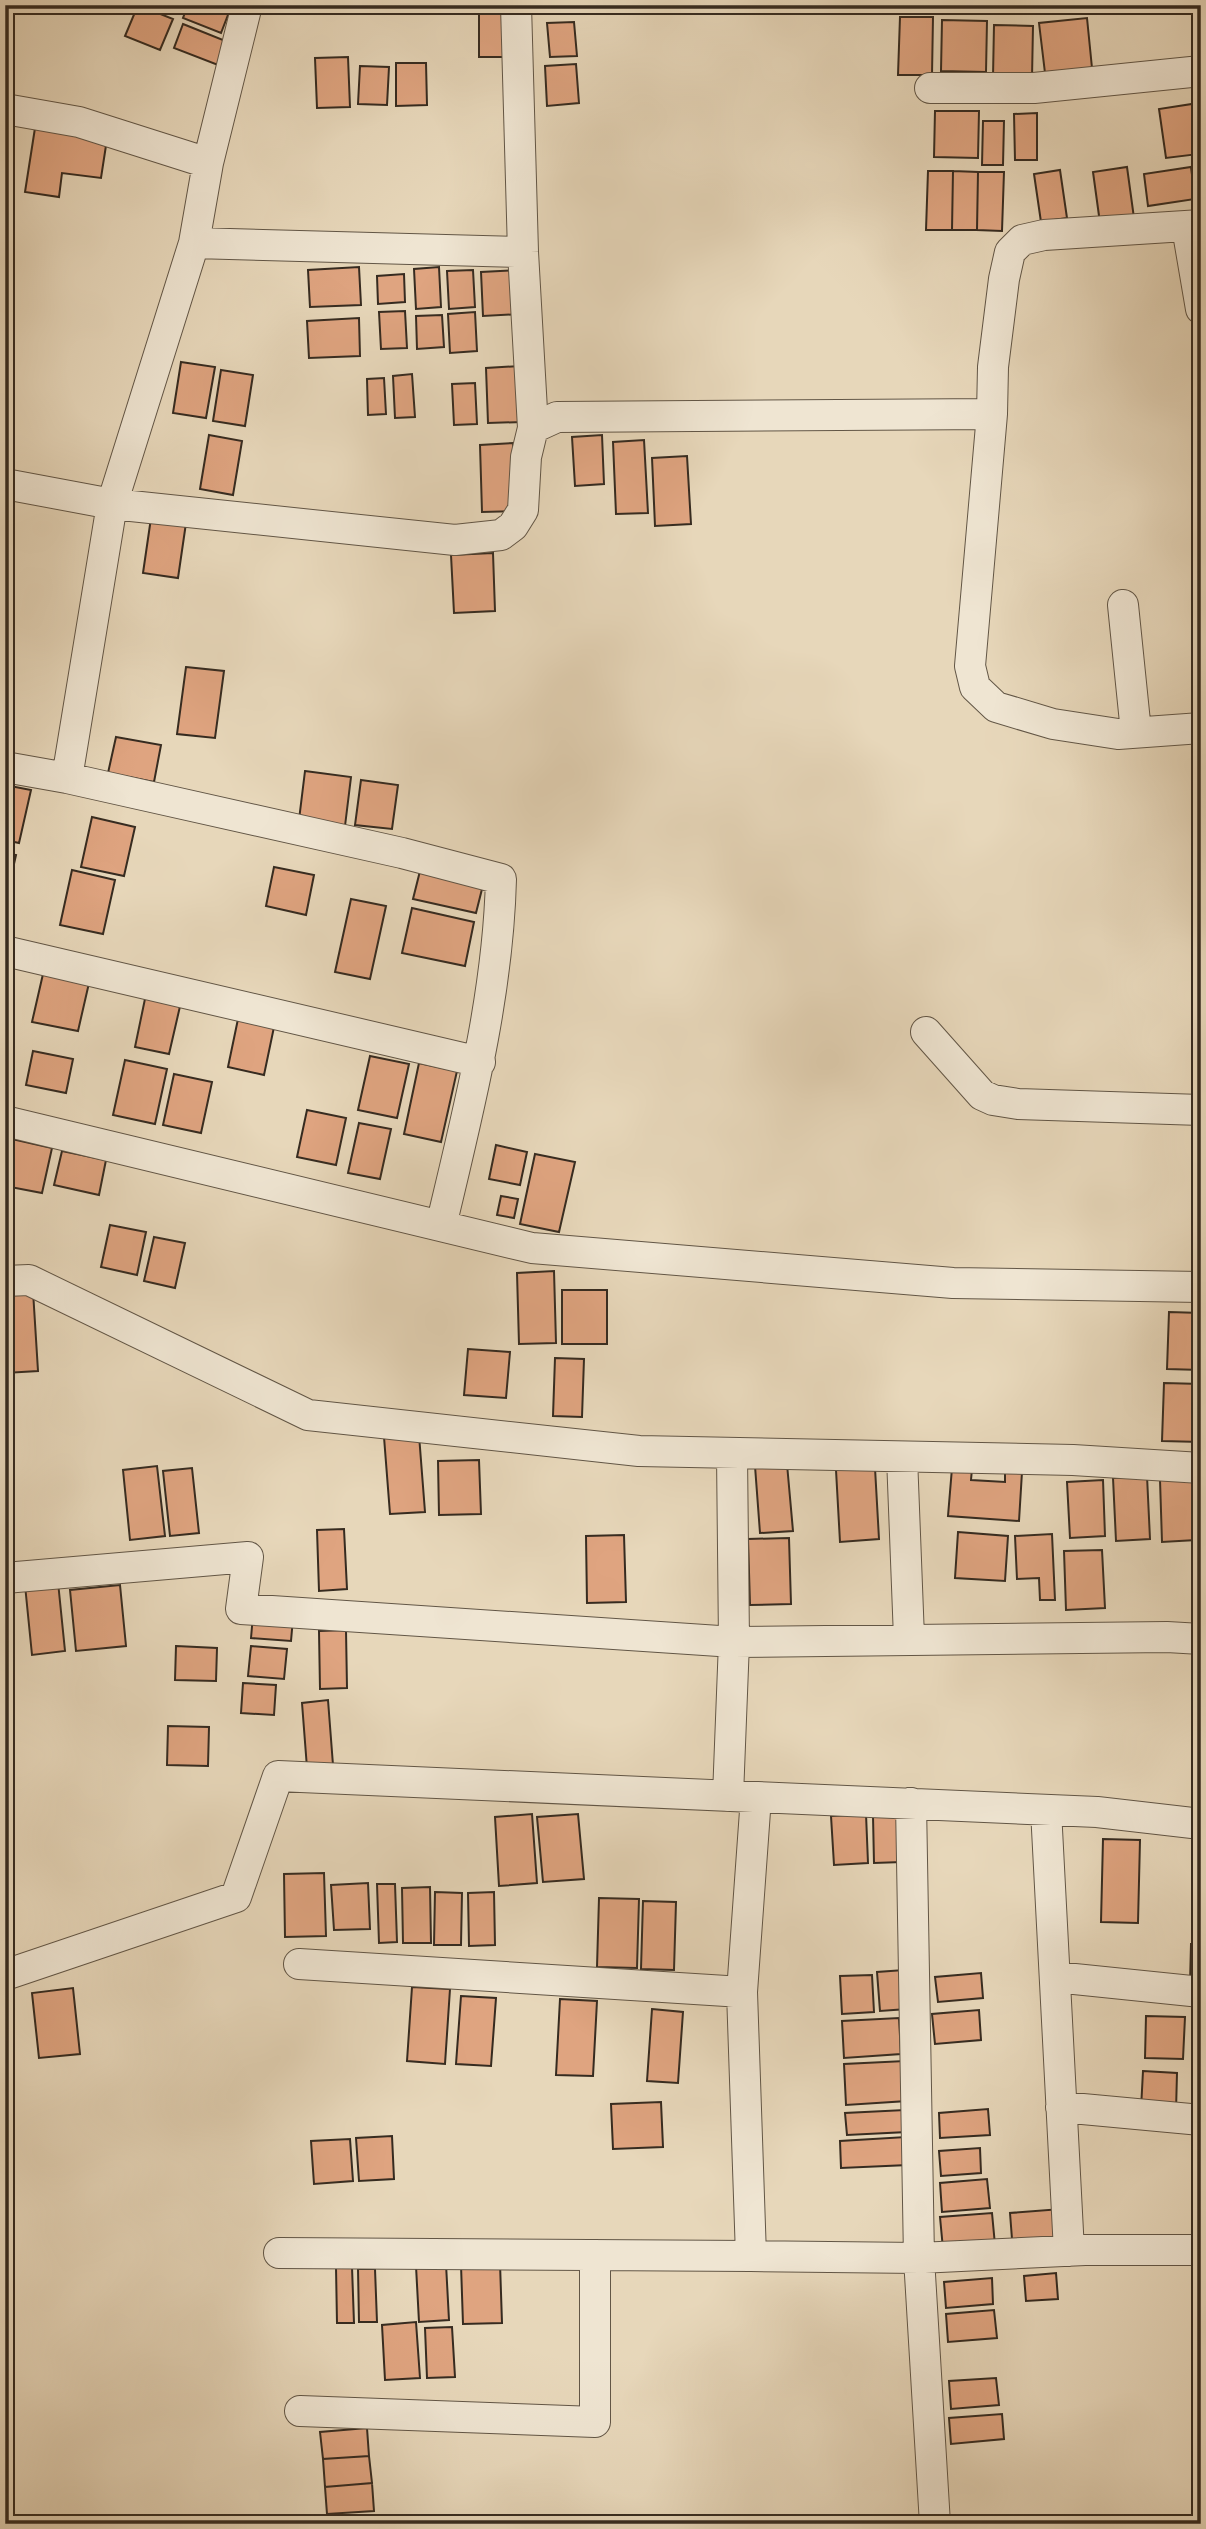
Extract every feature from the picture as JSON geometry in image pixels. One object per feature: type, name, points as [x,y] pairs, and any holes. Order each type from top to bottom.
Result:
[{"type":"street","points":[[67,778],[112,504],[194,243],[208,163],[247,5]]},
{"type":"street","points":[[5,484],[112,504],[455,540],[500,535],[513,526],[523,510],[526,457],[533,428],[523,252],[516,5]]},
{"type":"street","points":[[930,88],[1034,88],[1201,71]]},
{"type":"street","points":[[5,109],[79,122],[208,163]]},
{"type":"street","points":[[1201,309],[1194,226],[1044,234],[1022,240],[1010,252],[995,354],[970,666],[975,687],[996,707],[1053,724],[1118,734],[1201,728]]},
{"type":"street","points":[[194,243],[523,252]]},
{"type":"street","points":[[533,428],[557,417],[992,414]]},
{"type":"street","points":[[1123,605],[1136,732]]},
{"type":"street","points":[[5,767],[67,778],[388,850],[501,879],[500,917],[480,1062],[441,1226]]},
{"type":"street","points":[[5,951],[480,1062]]},
{"type":"street","points":[[926,1032],[982,1095],[993,1100],[1018,1104],[1201,1110]]},
{"type":"street","points":[[5,1121],[532,1248],[953,1283],[1201,1287]]},
{"type":"street","points":[[5,1281],[29,1280],[308,1415],[639,1451],[1073,1460],[1201,1468]]},
{"type":"street","points":[[732,1454],[734,1642],[742,1796],[742,1992],[751,2256]]},
{"type":"street","points":[[902,1457],[909,1639]]},
{"type":"street","points":[[5,1578],[248,1557],[241,1609],[734,1642],[1167,1637],[1201,1639]]},
{"type":"street","points":[[5,1975],[236,1897],[278,1776],[1097,1812],[1201,1824]]},
{"type":"street","points":[[911,1803],[919,2258],[935,2524]]},
{"type":"street","points":[[1046,1810],[1069,2251]]},
{"type":"street","points":[[299,1964],[742,1992]]},
{"type":"street","points":[[1055,1977],[1201,1992]]},
{"type":"street","points":[[1061,2107],[1201,2120]]},
{"type":"street","points":[[279,2253],[919,2258],[1069,2251],[1201,2250]]},
{"type":"street","points":[[300,2412],[596,2422],[595,2255]]},
{"type":"building","points":[[138,5],[173,19],[160,50],[125,36]]},
{"type":"building","points":[[188,5],[231,7],[221,33],[183,18]]},
{"type":"building","points":[[479,5],[507,5],[508,57],[479,57]]},
{"type":"building","points":[[946,5],[983,5],[983,12],[946,11]]},
{"type":"building","points":[[900,17],[933,17],[932,75],[898,75]]},
{"type":"building","points":[[1087,18],[1092,68],[1045,73],[1039,23]]},
{"type":"building","points":[[942,20],[987,21],[986,72],[941,71]]},
{"type":"building","points":[[574,22],[577,56],[550,57],[547,23]]},
{"type":"building","points":[[183,24],[228,42],[218,65],[174,48]]},
{"type":"building","points":[[994,25],[1033,26],[1032,78],[993,77]]},
{"type":"building","points":[[348,57],[350,107],[317,108],[315,58]]},
{"type":"building","points":[[396,63],[426,63],[427,105],[396,106]]},
{"type":"building","points":[[576,64],[579,103],[547,106],[545,66]]},
{"type":"building","points":[[360,66],[389,67],[387,105],[358,104]]},
{"type":"building","points":[[1192,104],[1199,154],[1166,158],[1159,109]]},
{"type":"building","points":[[935,111],[979,111],[978,158],[934,157]]},
{"type":"building","points":[[1037,113],[1037,160],[1015,160],[1014,114]]},
{"type":"building","points":[[983,121],[1004,121],[1003,165],[982,165]]},
{"type":"building","points":[[35,128],[107,139],[101,178],[62,173],[59,197],[25,192]]},
{"type":"building","points":[[1127,167],[1134,218],[1100,223],[1093,172]]},
{"type":"building","points":[[1191,167],[1195,199],[1148,206],[1144,174]]},
{"type":"building","points":[[1060,170],[1067,218],[1041,222],[1034,174]]},
{"type":"building","points":[[928,171],[953,171],[952,230],[926,230]]},
{"type":"building","points":[[953,171],[978,172],[977,230],[952,230]]},
{"type":"building","points":[[978,172],[1004,172],[1002,231],[977,230]]},
{"type":"building","points":[[359,267],[361,305],[310,307],[308,270]]},
{"type":"building","points":[[439,267],[441,307],[416,309],[414,269]]},
{"type":"building","points":[[473,270],[475,307],[449,309],[447,271]]},
{"type":"building","points":[[517,270],[520,314],[483,316],[481,272]]},
{"type":"building","points":[[404,274],[405,302],[378,304],[377,276]]},
{"type":"building","points":[[405,311],[407,348],[381,349],[379,312]]},
{"type":"building","points":[[475,312],[477,351],[450,353],[448,314]]},
{"type":"building","points":[[442,315],[444,347],[417,349],[416,316]]},
{"type":"building","points":[[359,318],[360,356],[309,358],[307,321]]},
{"type":"building","points":[[181,362],[215,367],[206,418],[173,413]]},
{"type":"building","points":[[520,366],[522,422],[488,423],[486,368]]},
{"type":"building","points":[[221,370],[253,375],[245,426],[213,421]]},
{"type":"building","points":[[412,374],[415,417],[395,418],[393,376]]},
{"type":"building","points":[[384,378],[386,414],[368,415],[367,379]]},
{"type":"building","points":[[475,383],[477,424],[454,425],[452,384]]},
{"type":"building","points":[[209,435],[242,441],[233,495],[200,489]]},
{"type":"building","points":[[602,435],[604,484],[575,486],[572,437]]},
{"type":"building","points":[[644,440],[648,513],[616,514],[613,442]]},
{"type":"building","points":[[513,443],[517,511],[482,512],[480,445]]},
{"type":"building","points":[[687,456],[691,524],[655,526],[652,458]]},
{"type":"building","points":[[151,518],[186,523],[178,578],[143,573]]},
{"type":"building","points":[[493,553],[495,611],[454,613],[451,555]]},
{"type":"building","points":[[186,667],[224,671],[215,738],[177,734]]},
{"type":"building","points":[[116,737],[161,745],[154,782],[108,773]]},
{"type":"building","points":[[305,771],[351,777],[345,826],[299,820]]},
{"type":"building","points":[[361,780],[398,785],[392,829],[355,825]]},
{"type":"building","points":[[5,785],[31,790],[19,843],[5,840]]},
{"type":"building","points":[[92,817],[135,827],[124,876],[81,867]]},
{"type":"building","points":[[5,853],[16,855],[5,904]]},
{"type":"building","points":[[274,867],[314,875],[306,915],[266,906]]},
{"type":"building","points":[[72,870],[115,880],[103,934],[60,925]]},
{"type":"building","points":[[420,871],[483,885],[476,913],[413,899]]},
{"type":"building","points":[[351,899],[386,906],[370,979],[335,972]]},
{"type":"building","points":[[412,908],[474,922],[465,966],[402,953]]},
{"type":"building","points":[[43,974],[89,983],[78,1031],[32,1022]]},
{"type":"building","points":[[146,994],[181,1002],[169,1054],[135,1047]]},
{"type":"building","points":[[238,1019],[274,1027],[264,1075],[228,1067]]},
{"type":"building","points":[[33,1051],[73,1059],[66,1093],[26,1085]]},
{"type":"building","points":[[370,1056],[409,1064],[397,1118],[358,1110]]},
{"type":"building","points":[[125,1060],[167,1069],[155,1124],[113,1115]]},
{"type":"building","points":[[419,1063],[457,1071],[441,1142],[404,1134]]},
{"type":"building","points":[[174,1074],[212,1082],[201,1133],[163,1125]]},
{"type":"building","points":[[307,1110],[346,1118],[336,1165],[297,1157]]},
{"type":"building","points":[[359,1123],[391,1129],[380,1179],[348,1173]]},
{"type":"building","points":[[12,1139],[52,1148],[42,1193],[5,1186]]},
{"type":"building","points":[[496,1145],[527,1152],[520,1185],[489,1179]]},
{"type":"building","points":[[62,1151],[106,1160],[99,1195],[54,1185]]},
{"type":"building","points":[[535,1154],[575,1162],[559,1232],[520,1224]]},
{"type":"building","points":[[501,1196],[518,1199],[514,1218],[497,1215]]},
{"type":"building","points":[[110,1225],[146,1232],[137,1275],[101,1267]]},
{"type":"building","points":[[154,1237],[185,1243],[175,1288],[144,1281]]},
{"type":"building","points":[[554,1271],[556,1343],[519,1344],[517,1273]]},
{"type":"building","points":[[562,1290],[607,1290],[607,1344],[562,1344]]},
{"type":"building","points":[[33,1291],[38,1371],[5,1373],[5,1293]]},
{"type":"building","points":[[1169,1312],[1201,1313],[1201,1370],[1167,1369]]},
{"type":"building","points":[[468,1349],[510,1352],[506,1398],[464,1395]]},
{"type":"building","points":[[555,1358],[584,1359],[582,1417],[553,1416]]},
{"type":"building","points":[[1164,1383],[1201,1384],[1201,1442],[1162,1441]]},
{"type":"building","points":[[419,1435],[425,1512],[390,1514],[384,1437]]},
{"type":"building","points":[[479,1460],[481,1514],[439,1515],[438,1461]]},
{"type":"building","points":[[787,1464],[793,1531],[760,1533],[755,1466]]},
{"type":"building","points":[[157,1466],[165,1536],[130,1540],[123,1470]]},
{"type":"building","points":[[192,1468],[199,1533],[170,1536],[163,1471]]},
{"type":"building","points":[[875,1468],[879,1539],[840,1542],[836,1470]]},
{"type":"building","points":[[952,1468],[972,1469],[971,1480],[1005,1482],[1005,1471],[1022,1472],[1019,1521],[948,1516]]},
{"type":"building","points":[[1147,1476],[1150,1539],[1116,1541],[1113,1478]]},
{"type":"building","points":[[1193,1479],[1196,1540],[1162,1542],[1160,1480]]},
{"type":"building","points":[[1103,1480],[1105,1536],[1070,1538],[1067,1482]]},
{"type":"building","points":[[344,1529],[347,1589],[319,1591],[317,1530]]},
{"type":"building","points":[[958,1532],[1008,1536],[1005,1581],[955,1578]]},
{"type":"building","points":[[1052,1534],[1055,1600],[1040,1600],[1039,1578],[1017,1579],[1015,1536]]},
{"type":"building","points":[[624,1535],[626,1602],[587,1603],[586,1536]]},
{"type":"building","points":[[789,1538],[791,1604],[750,1605],[748,1539]]},
{"type":"building","points":[[1102,1550],[1105,1608],[1066,1610],[1064,1551]]},
{"type":"building","points":[[58,1582],[65,1651],[32,1655],[25,1585]]},
{"type":"building","points":[[120,1585],[126,1646],[76,1651],[70,1590]]},
{"type":"building","points":[[253,1615],[293,1618],[291,1641],[251,1638]]},
{"type":"building","points":[[346,1630],[347,1688],[320,1689],[319,1631]]},
{"type":"building","points":[[176,1646],[217,1648],[216,1681],[175,1680]]},
{"type":"building","points":[[251,1646],[287,1649],[284,1679],[248,1676]]},
{"type":"building","points":[[243,1683],[276,1685],[274,1715],[241,1713]]},
{"type":"building","points":[[328,1700],[333,1765],[307,1768],[302,1703]]},
{"type":"building","points":[[168,1726],[209,1727],[208,1766],[167,1765]]},
{"type":"building","points":[[532,1814],[537,1883],[499,1886],[495,1817]]},
{"type":"building","points":[[578,1814],[584,1879],[543,1882],[537,1817]]},
{"type":"building","points":[[866,1814],[868,1863],[834,1865],[831,1816]]},
{"type":"building","points":[[901,1815],[902,1862],[874,1863],[873,1816]]},
{"type":"building","points":[[1103,1839],[1140,1840],[1138,1923],[1101,1922]]},
{"type":"building","points":[[324,1873],[326,1936],[285,1937],[284,1874]]},
{"type":"building","points":[[368,1883],[370,1929],[334,1930],[331,1885]]},
{"type":"building","points":[[377,1884],[395,1884],[397,1942],[379,1943]]},
{"type":"building","points":[[430,1887],[431,1943],[403,1943],[402,1888]]},
{"type":"building","points":[[435,1892],[462,1893],[461,1945],[434,1945]]},
{"type":"building","points":[[494,1892],[495,1945],[469,1946],[468,1893]]},
{"type":"building","points":[[599,1898],[639,1899],[637,1968],[597,1967]]},
{"type":"building","points":[[643,1901],[676,1902],[674,1970],[641,1969]]},
{"type":"building","points":[[5,1906],[8,1906],[14,1964],[5,1965]]},
{"type":"building","points":[[1191,1944],[1201,1945],[1201,1984],[1190,1984]]},
{"type":"building","points":[[904,1970],[907,2009],[880,2011],[877,1972]]},
{"type":"building","points":[[981,1973],[983,1998],[938,2002],[935,1977]]},
{"type":"building","points":[[872,1975],[874,2012],[842,2014],[840,1976]]},
{"type":"building","points":[[412,1987],[450,1989],[445,2064],[407,2061]]},
{"type":"building","points":[[73,1988],[80,2054],[39,2058],[32,1993]]},
{"type":"building","points":[[461,1996],[496,1998],[491,2066],[456,2064]]},
{"type":"building","points":[[560,1999],[597,2001],[593,2076],[556,2075]]},
{"type":"building","points":[[652,2009],[683,2012],[678,2083],[647,2081]]},
{"type":"building","points":[[979,2010],[981,2040],[935,2044],[932,2014]]},
{"type":"building","points":[[1146,2016],[1185,2017],[1183,2059],[1145,2058]]},
{"type":"building","points":[[899,2018],[901,2054],[844,2058],[842,2021]]},
{"type":"building","points":[[905,2061],[907,2101],[846,2105],[844,2064]]},
{"type":"building","points":[[1143,2071],[1177,2073],[1176,2111],[1141,2109]]},
{"type":"building","points":[[661,2102],[663,2147],[613,2149],[611,2104]]},
{"type":"building","points":[[988,2109],[990,2135],[940,2138],[939,2113]]},
{"type":"building","points":[[905,2110],[907,2132],[847,2135],[845,2113]]},
{"type":"building","points":[[392,2136],[394,2179],[359,2181],[356,2138]]},
{"type":"building","points":[[906,2137],[908,2165],[841,2168],[840,2141]]},
{"type":"building","points":[[350,2139],[353,2181],[314,2184],[311,2141]]},
{"type":"building","points":[[980,2148],[981,2173],[941,2176],[939,2151]]},
{"type":"building","points":[[987,2179],[990,2208],[942,2212],[940,2183]]},
{"type":"building","points":[[1061,2209],[1065,2248],[1013,2252],[1010,2213]]},
{"type":"building","points":[[992,2213],[995,2245],[943,2249],[940,2217]]},
{"type":"building","points":[[500,2263],[502,2323],[463,2324],[461,2265]]},
{"type":"building","points":[[446,2264],[449,2320],[419,2322],[416,2266]]},
{"type":"building","points":[[336,2267],[352,2267],[354,2323],[337,2323]]},
{"type":"building","points":[[358,2269],[375,2269],[377,2322],[359,2322]]},
{"type":"building","points":[[1056,2273],[1058,2299],[1026,2301],[1024,2276]]},
{"type":"building","points":[[992,2278],[993,2304],[946,2308],[944,2282]]},
{"type":"building","points":[[994,2310],[997,2338],[948,2342],[946,2314]]},
{"type":"building","points":[[416,2322],[420,2378],[385,2380],[382,2325]]},
{"type":"building","points":[[452,2327],[455,2377],[427,2378],[425,2328]]},
{"type":"building","points":[[996,2378],[999,2405],[951,2409],[949,2381]]},
{"type":"building","points":[[1002,2414],[1004,2439],[951,2444],[949,2418]]},
{"type":"building","points":[[367,2428],[369,2456],[323,2459],[320,2432]]},
{"type":"building","points":[[369,2456],[372,2483],[325,2487],[323,2459]]},
{"type":"building","points":[[372,2483],[374,2511],[327,2514],[325,2487]]}]
